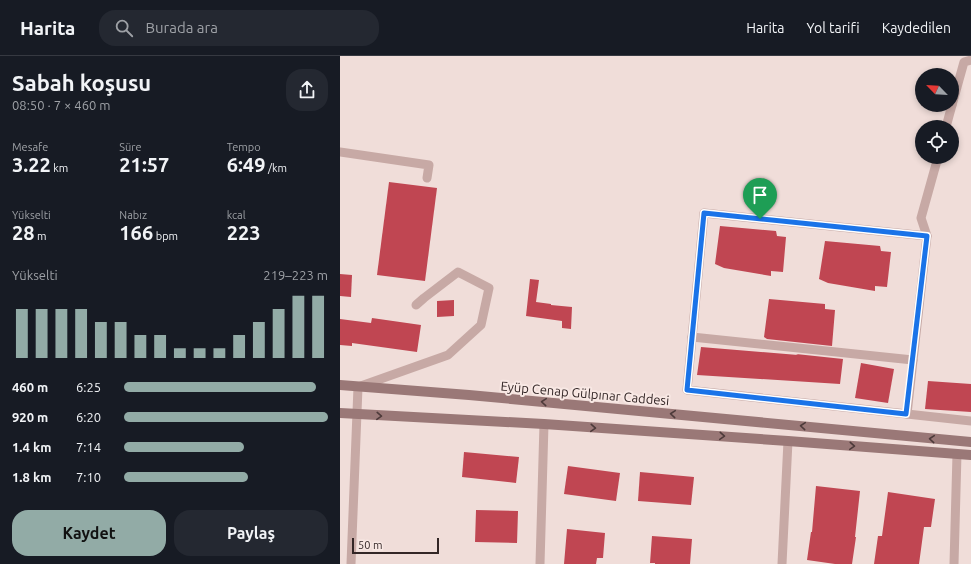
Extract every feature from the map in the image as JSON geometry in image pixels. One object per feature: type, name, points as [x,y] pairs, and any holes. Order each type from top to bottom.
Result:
[{"type":"main road","name":"Eyüp Cenap Gülpınar Caddesi","points":[[340,385],[469,395],[971,442]]},
{"type":"main road","points":[[340,413],[544,424],[788,441],[971,456]]},
{"type":"street","points":[[959,80],[964,62],[971,60]]},
{"type":"street","points":[[340,152],[429,165],[428,178]]},
{"type":"street","points":[[906,414],[927,236],[921,218],[936,164]]},
{"type":"street","points":[[927,236],[704,213],[687,390],[971,421]]},
{"type":"street","points":[[351,564],[358,387],[448,356],[481,326],[489,288],[458,272],[416,305]]},
{"type":"street","points":[[692,337],[913,360]]},
{"type":"street","points":[[540,564],[544,424]]},
{"type":"street","points":[[782,564],[788,441]]},
{"type":"street","points":[[954,564],[958,454]]},
{"type":"building","points":[[389,182],[437,188],[425,281],[377,275]]},
{"type":"building","points":[[720,226],[776,231],[777,236],[786,237],[783,272],[771,271],[771,276],[724,268],[715,264]]},
{"type":"building","points":[[825,241],[880,246],[881,251],[891,252],[887,287],[875,286],[875,291],[828,283],[819,279]]},
{"type":"building","points":[[340,274],[352,275],[351,297],[340,296]]},
{"type":"building","points":[[530,279],[539,280],[536,302],[572,307],[571,329],[562,328],[562,321],[526,316]]},
{"type":"building","points":[[769,299],[825,304],[825,309],[835,310],[832,346],[767,339],[764,337]]},
{"type":"building","points":[[454,300],[454,316],[437,317],[437,301]]},
{"type":"building","points":[[372,318],[421,325],[417,352],[352,343],[352,346],[340,345],[340,319],[371,323]]},
{"type":"building","points":[[701,347],[843,359],[840,384],[697,375]]},
{"type":"building","points":[[861,363],[894,369],[888,403],[855,398]]},
{"type":"building","points":[[928,381],[971,384],[971,412],[925,409]]},
{"type":"building","points":[[464,452],[519,457],[516,483],[462,477]]},
{"type":"building","points":[[568,466],[620,473],[616,501],[564,494]]},
{"type":"building","points":[[640,472],[694,477],[691,505],[638,501]]},
{"type":"building","points":[[816,486],[860,491],[852,564],[835,564],[807,560],[812,532]]},
{"type":"building","points":[[888,492],[935,499],[931,527],[924,527],[919,564],[874,564],[878,536],[882,536]]},
{"type":"building","points":[[476,510],[518,511],[517,543],[475,542]]},
{"type":"building","points":[[567,529],[605,533],[603,558],[597,558],[596,564],[564,564]]},
{"type":"building","points":[[652,536],[692,539],[690,564],[650,563]]},
{"type":"route","points":[[704,213],[760,219],[927,236],[906,414],[687,390],[704,213]]}]
